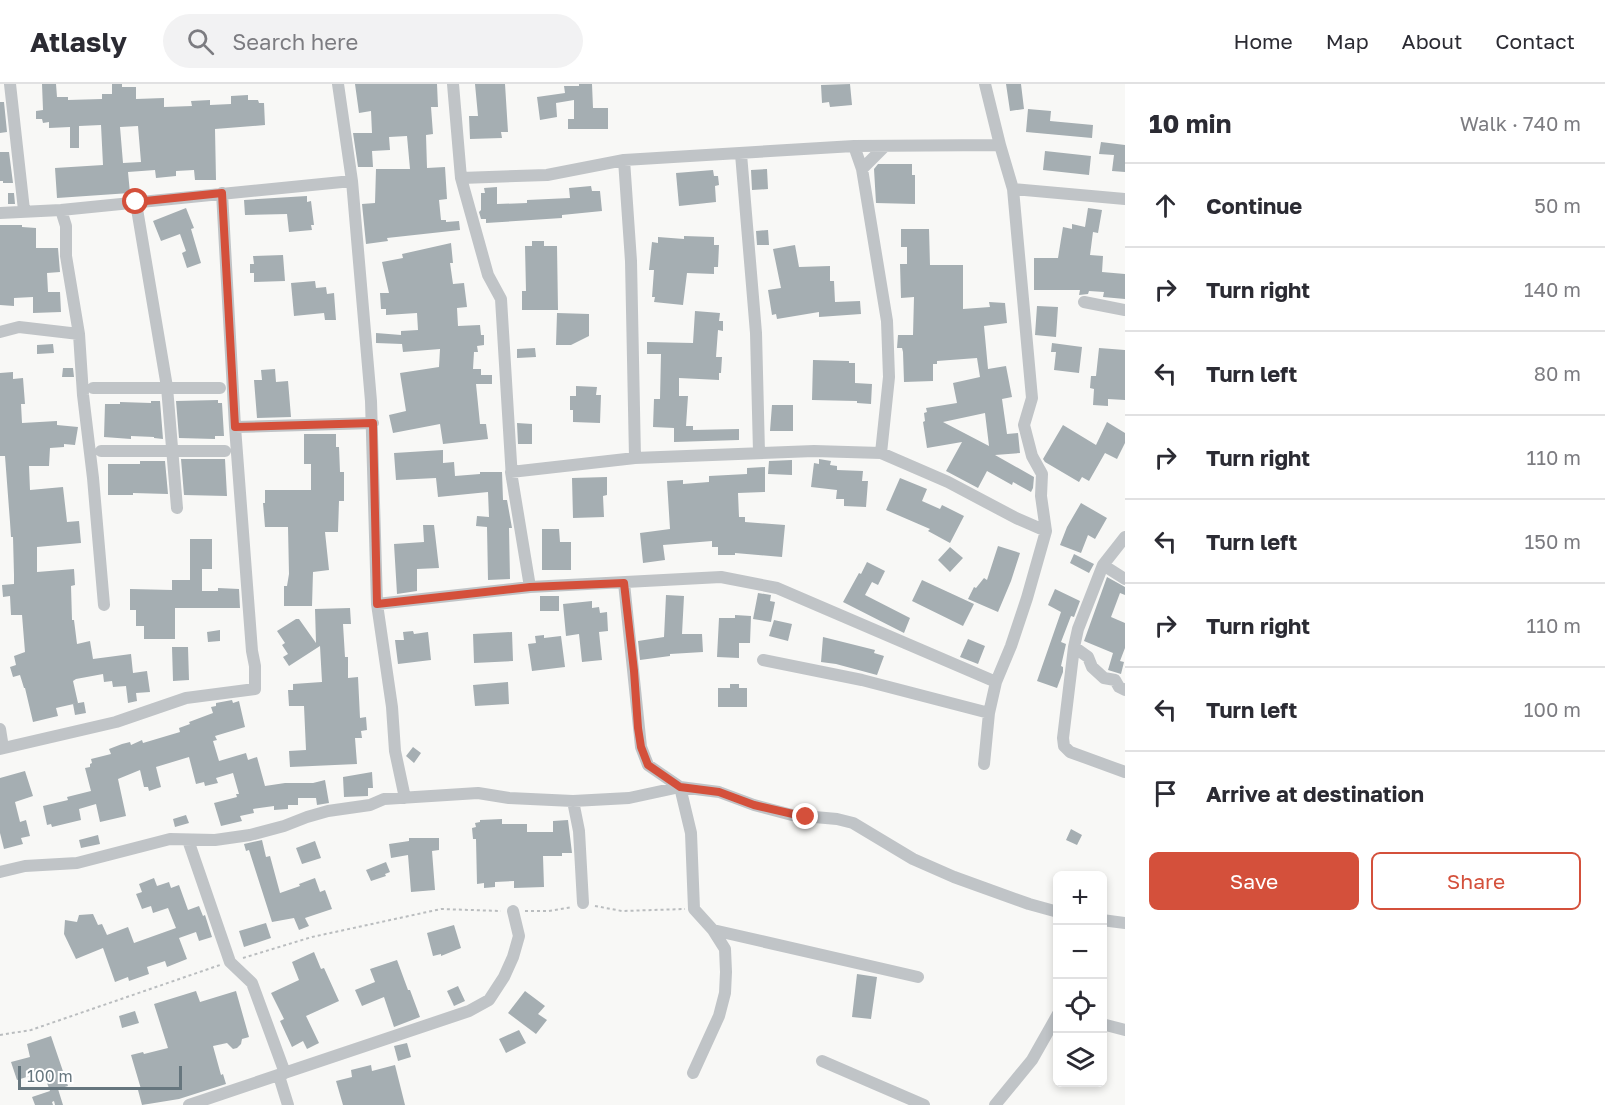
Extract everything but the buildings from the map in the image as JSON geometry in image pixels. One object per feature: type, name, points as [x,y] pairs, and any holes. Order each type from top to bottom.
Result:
[{"type":"street","points":[[10,84],[24,210]]},
{"type":"street","points":[[338,84],[352,181],[373,423],[377,604],[392,707],[395,751],[405,798]]},
{"type":"street","points":[[453,84],[461,178],[488,275],[501,299],[511,472],[526,587]]},
{"type":"street","points":[[984,764],[989,713],[996,682],[1014,636],[1046,531],[1041,496],[1042,474],[1032,456],[1024,425],[1032,398],[1013,189],[985,84]]},
{"type":"street","points":[[461,178],[547,176],[624,160],[854,146],[1000,145]]},
{"type":"street","points":[[854,146],[862,169],[887,321],[889,377],[881,453]]},
{"type":"street","points":[[862,169],[884,147]]},
{"type":"street","points":[[741,154],[756,333],[759,452]]},
{"type":"street","points":[[624,160],[631,261],[635,458]]},
{"type":"street","points":[[0,213],[24,210],[62,210],[352,181]]},
{"type":"street","points":[[1013,189],[1125,199]]},
{"type":"street","points":[[0,729],[1,749],[116,722],[186,698],[255,689],[235,427],[222,193]]},
{"type":"street","points":[[136,202],[167,387],[177,508]]},
{"type":"street","points":[[62,210],[66,226],[66,256],[79,334],[104,605]]},
{"type":"street","points":[[1084,302],[1125,310]]},
{"type":"street","points":[[0,332],[19,327],[79,334]]},
{"type":"street","points":[[93,388],[220,388]]},
{"type":"street","points":[[235,427],[373,423]]},
{"type":"street","points":[[101,451],[225,451]]},
{"type":"street","points":[[511,472],[635,458],[759,452],[881,453],[948,482],[1046,531]]},
{"type":"street","points":[[1125,537],[1102,565],[1074,648],[1063,738],[1064,746],[1070,752],[1125,772]]},
{"type":"street","points":[[1102,565],[1125,579]]},
{"type":"street","points":[[377,604],[526,587],[721,577],[777,588],[996,682]]},
{"type":"street","points":[[624,583],[641,747],[648,765],[680,787],[691,833],[694,909],[713,930],[725,949],[724,993],[719,1016],[693,1073]]},
{"type":"street","points":[[1074,648],[1088,657],[1092,667],[1104,678],[1115,680],[1119,687],[1125,690]]},
{"type":"street","points":[[763,660],[862,680],[989,713]]},
{"type":"street","points":[[0,872],[25,866],[77,863],[170,839],[215,840],[250,835],[328,811],[370,805],[384,799],[478,793],[509,798],[573,801],[629,798],[680,787],[719,792],[754,805],[792,815],[854,823],[913,859],[954,877],[1053,911]]},
{"type":"street","points":[[573,801],[579,831],[583,903]]},
{"type":"street","points":[[188,840],[230,962],[252,983],[282,1074],[288,1105]]},
{"type":"street","points":[[189,1105],[470,1011],[489,1000],[504,977],[519,936],[513,911]]},
{"type":"street","points":[[1107,921],[1125,923]]},
{"type":"street","points":[[713,930],[918,977]]},
{"type":"street","points":[[995,1105],[1032,1060],[1053,1023]]},
{"type":"street","points":[[1107,1025],[1125,1030]]},
{"type":"street","points":[[822,1061],[924,1105]]},
{"type":"path","points":[[0,1035],[31,1030],[230,962],[312,937],[441,909],[566,910],[583,903],[622,911],[694,909]]},
{"type":"route","points":[[136,202],[222,193],[235,427],[373,423],[377,604],[530,587],[624,583],[638,728],[641,747],[648,765],[680,787],[719,792],[754,805],[806,817]]}]
